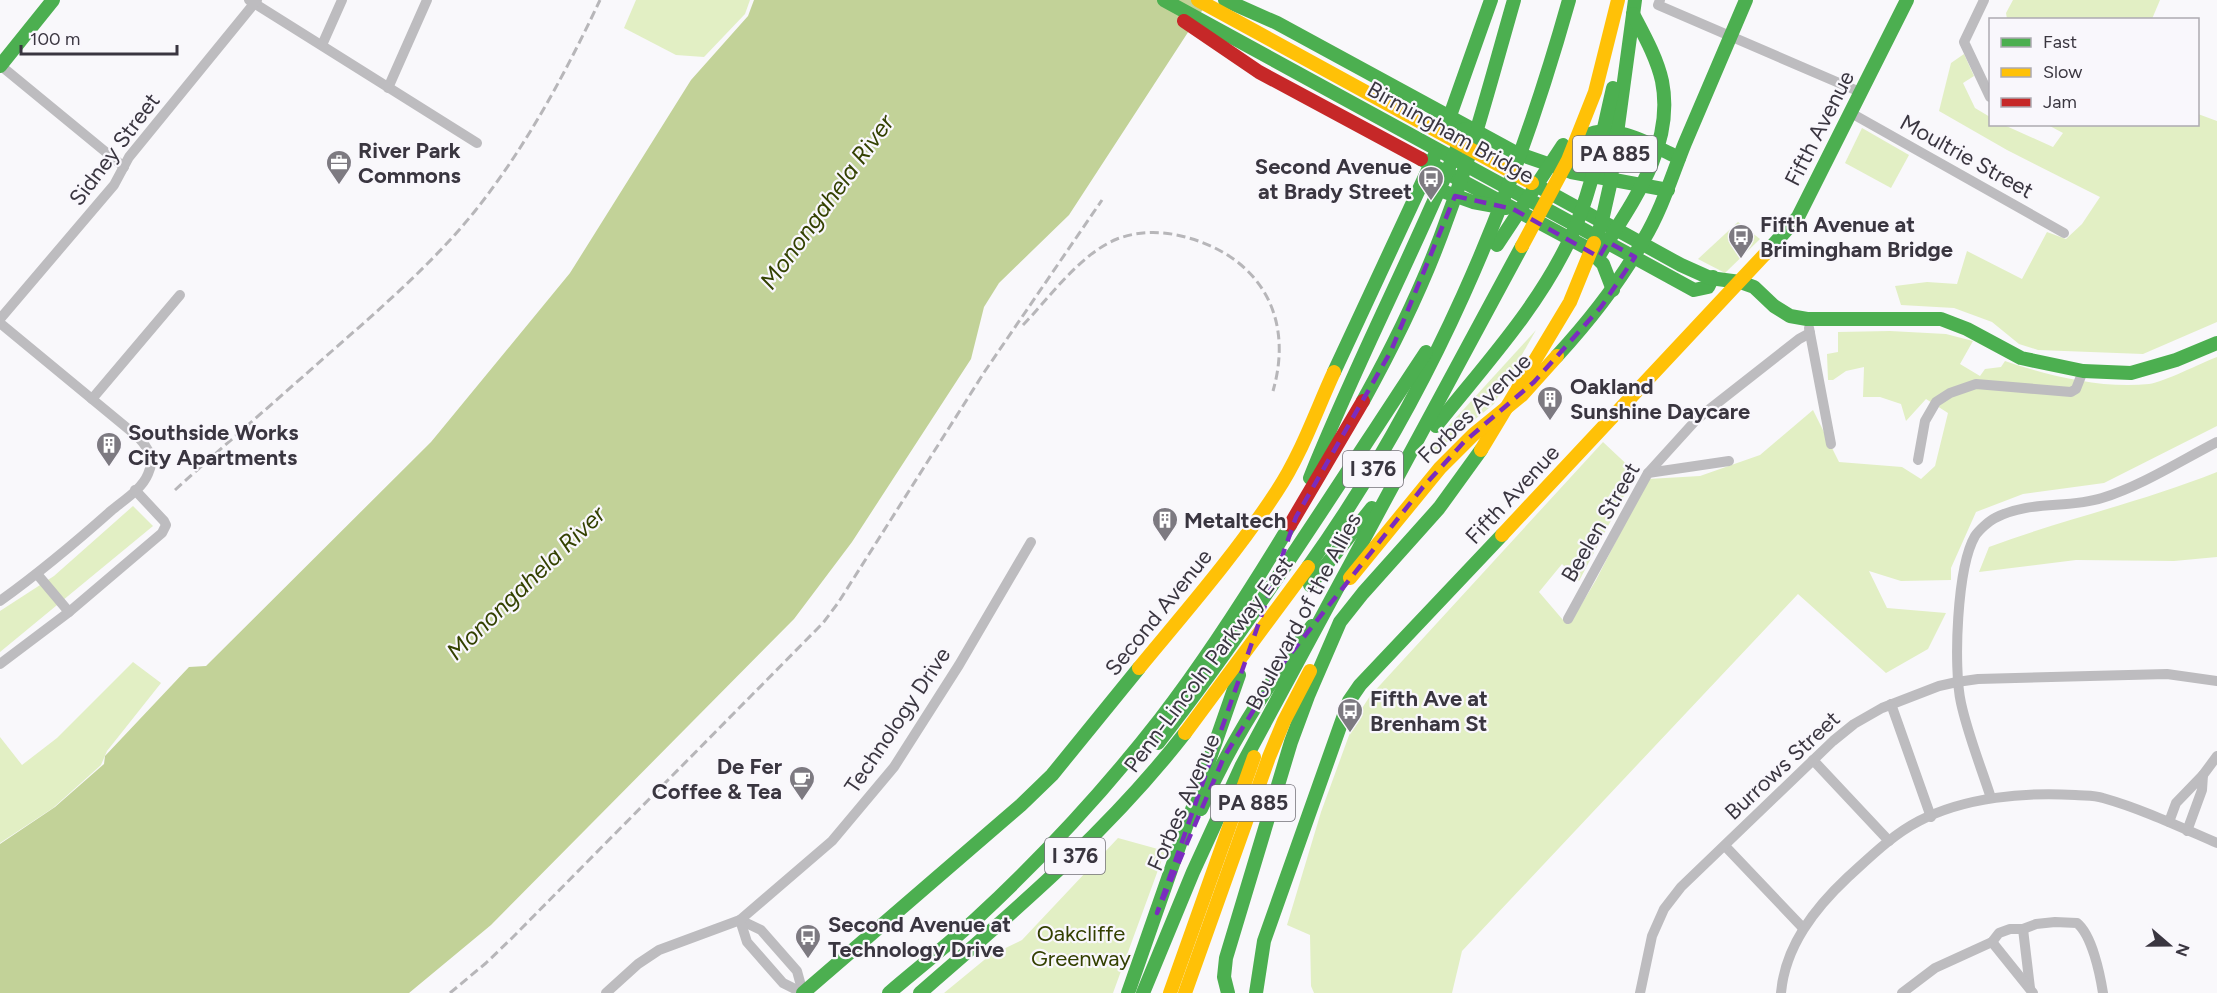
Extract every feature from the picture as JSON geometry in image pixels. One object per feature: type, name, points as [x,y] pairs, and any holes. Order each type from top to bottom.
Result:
[{"type":"main road","points":[[0,66],[53,0]]},
{"type":"main road","points":[[1153,0],[1259,72],[1587,248],[1603,264],[1613,290]]},
{"type":"main road","name":"Birmingham Bridge","points":[[1164,0],[1694,290],[1708,287],[1713,277]]},
{"type":"main road","name":"Birmingham Bridge","points":[[1198,0],[1701,275],[1740,282]]},
{"type":"main road","points":[[1225,0],[1277,23],[1516,153],[1558,169],[1668,189]]},
{"type":"main road","name":"Second Avenue","points":[[803,993],[1021,805],[1052,775],[1227,561],[1277,491],[1288,472],[1423,183],[1457,100],[1491,0]]},
{"type":"main road","points":[[1157,913],[1231,696],[1333,419],[1449,166],[1514,0]]},
{"type":"main road","name":"Penn-Lincoln Parkway East","points":[[889,993],[973,921],[1014,882],[1118,771],[1165,712],[1207,653],[1313,490],[1370,392],[1422,282],[1463,173],[1514,0]]},
{"type":"main road","name":"Penn-Lincoln Parkway East","points":[[920,993],[1014,913],[1087,845],[1139,789],[1211,701],[1321,548],[1383,453],[1447,334],[1500,216],[1539,107],[1569,0]]},
{"type":"main road","name":"Boulevard of the Allies","points":[[1170,993],[1256,752],[1280,698],[1564,168],[1590,108],[1618,0]]},
{"type":"main road","points":[[1570,302],[1600,256],[1647,173],[1662,135],[1665,114],[1662,82],[1652,52],[1626,0]]},
{"type":"main road","points":[[1211,701],[1317,577],[1544,286],[1579,215],[1594,169],[1634,0]]},
{"type":"main road","name":"Boulevard of the Allies","points":[[1185,993],[1277,738],[1302,687],[1340,622],[1444,502],[1479,454],[1570,302],[1597,238],[1608,200],[1626,77],[1634,0]]},
{"type":"main road","name":"Forbes Avenue","points":[[1128,993],[1157,913],[1224,757],[1258,699],[1284,662],[1440,468],[1473,435],[1522,395],[1589,321],[1613,290],[1645,238],[1668,189],[1746,0]]},
{"type":"main road","name":"Fifth Avenue","points":[[1256,993],[1264,941],[1349,701],[1360,686],[1740,282],[1798,217],[1906,0]]},
{"type":"main road","points":[[973,921],[1052,856],[1102,807],[1176,722],[1220,662],[1554,159],[1577,118],[1608,44]]},
{"type":"main road","points":[[1423,183],[1473,202],[1511,208],[1528,207],[1546,195],[1578,140],[1596,130],[1618,133],[1679,158]]},
{"type":"main road","points":[[1740,282],[1754,287],[1774,306],[1790,316],[1807,319],[1941,319],[1967,329],[2020,358],[2083,371],[2131,373],[2176,360],[2217,343]]},
{"type":"main road","points":[[1228,993],[1224,978],[1225,962],[1282,769],[1308,696],[1340,622]]},
{"type":"main road","points":[[1143,993],[1237,775],[1280,698]]},
{"type":"main road","name":"Fifth Avenue","points":[[1262,955],[1266,993]]},
{"type":"street","points":[[322,45],[342,0]]},
{"type":"street","points":[[388,88],[427,0]]},
{"type":"street","points":[[1984,0],[1964,42],[1989,95]]},
{"type":"street","points":[[254,1],[477,143]]},
{"type":"street","name":"Sidney Street","points":[[0,321],[114,185],[129,157],[254,1]]},
{"type":"street","points":[[1659,2],[1860,92]]},
{"type":"street","points":[[0,66],[124,167]]},
{"type":"street","name":"Moultrie Street","points":[[1851,113],[2064,233]]},
{"type":"street","points":[[92,399],[180,295]]},
{"type":"street","points":[[1807,319],[1831,444]]},
{"type":"street","points":[[0,321],[138,437],[147,448],[151,464],[148,474],[135,490],[37,574],[0,601]]},
{"type":"street","name":"Beelen Street","points":[[1568,619],[1648,473],[1697,419],[1799,339],[1810,333]]},
{"type":"street","points":[[1918,460],[1925,421],[1936,402],[1950,393],[1976,384],[2071,392],[2076,389],[2083,371]]},
{"type":"street","points":[[1992,798],[1961,704],[1956,650],[1966,560],[1976,536],[1994,518],[2026,506],[2074,504],[2102,498],[2217,442]]},
{"type":"street","points":[[1648,473],[1729,461]]},
{"type":"street","points":[[0,664],[69,612],[162,533],[166,525],[135,490]]},
{"type":"street","name":"Technology Drive","points":[[606,993],[638,964],[659,950],[740,920],[832,841],[894,767],[959,665],[1031,543]]},
{"type":"street","points":[[37,574],[69,612]]},
{"type":"street","name":"Burrows Street","points":[[1640,993],[1652,936],[1664,909],[1681,887],[1854,724],[1891,704],[1939,686],[1978,679],[2167,674],[2217,681]]},
{"type":"street","points":[[1891,704],[1931,817]]},
{"type":"street","points":[[2169,822],[2176,803],[2203,775],[2217,756]]},
{"type":"street","points":[[1814,760],[1889,841]]},
{"type":"street","points":[[2187,831],[2202,790],[2203,775]]},
{"type":"street","points":[[1781,993],[1784,974],[1803,928],[1828,896],[1889,841],[1921,820],[1960,806],[1992,798],[2052,794],[2101,797],[2169,822],[2217,843]]},
{"type":"street","points":[[1725,846],[1803,928]]},
{"type":"street","points":[[740,920],[761,930],[797,971],[803,993]]},
{"type":"street","points":[[740,920],[747,942],[783,983],[803,993]]},
{"type":"street","points":[[1902,993],[1935,968],[1992,942],[1999,933],[2010,929],[2023,929],[2036,924],[2055,922],[2077,923],[2082,926],[2100,975],[2103,993]]},
{"type":"street","points":[[2023,929],[2032,991]]},
{"type":"street","points":[[1992,942],[2032,991]]},
{"type":"highlighted area","points":[[1455,196],[1513,209],[1599,257],[1608,242],[1635,257],[1601,307],[1534,382],[1464,442],[1423,487],[1284,662],[1224,757],[1157,913],[1296,517],[1391,351]]},
{"type":"green space","points":[[636,0],[750,0],[745,14],[704,57],[676,55],[624,28]]},
{"type":"green space","points":[[2013,0],[2160,0],[2152,18],[2007,18],[2006,13]]},
{"type":"green space","points":[[1964,54],[1974,76],[1963,83],[1975,108],[1989,116],[1989,126],[2006,126],[2053,147],[2063,133],[2050,126],[2199,126],[2199,114],[2217,121],[2217,322],[2143,354],[2038,350],[2019,344],[1992,322],[1954,308],[1901,305],[1895,286],[1927,282],[1957,284],[1967,251],[2022,279],[2047,232],[2066,239],[2082,224],[2100,197],[2007,150],[1939,111],[1951,63]]},
{"type":"green space","points":[[1862,128],[1909,155],[1891,188],[1845,163]]},
{"type":"green space","points":[[1738,222],[1760,239],[1725,273],[1698,259]]},
{"type":"green space","points":[[1536,330],[1494,404],[1431,455],[1430,449],[1442,433]]},
{"type":"green space","points":[[1890,331],[1946,334],[1973,341],[1960,364],[1980,376],[1985,369],[2001,367],[2005,361],[2039,372],[2094,383],[2149,384],[2217,357],[2217,426],[2104,483],[2023,494],[1976,512],[1951,568],[1951,580],[1901,581],[1869,571],[1887,608],[1946,613],[1928,649],[1886,673],[1798,594],[1462,951],[1452,993],[1314,993],[1311,986],[1310,935],[1287,925],[1321,812],[1355,719],[1370,696],[1603,442],[1636,473],[1579,581],[1562,564],[1539,592],[1563,620],[1572,620],[1596,580],[1648,479],[1700,476],[1760,455],[1813,410],[1839,462],[1902,467],[1921,479],[1935,466],[1948,413],[1926,399],[1906,421],[1901,404],[1880,397],[1863,397],[1864,367],[1846,371],[1833,380],[1828,380],[1827,354],[1838,352],[1838,332]]},
{"type":"green space","points":[[2217,472],[2217,557],[2174,561],[2076,560],[1979,572],[1989,547]]},
{"type":"green space","points":[[133,506],[153,526],[0,652],[0,611],[54,576]]},
{"type":"green space","points":[[133,662],[161,683],[107,751],[101,765],[53,808],[0,843],[0,737],[22,765],[57,738]]},
{"type":"green space","name":"Oakcliffe Greenway","points":[[1118,838],[1165,851],[1113,993],[944,993],[989,956],[1022,940]]},
{"type":"water","name":"Monongahela River","points":[[754,0],[1209,0],[1069,215],[999,283],[984,307],[971,359],[852,542],[794,619],[491,925],[409,993],[0,993],[0,844],[55,807],[104,764],[105,756],[189,667],[206,666],[431,442],[570,273],[691,80],[748,16]]},
{"type":"railway","points":[[175,490],[388,301],[459,230],[494,187],[528,136],[559,82],[600,0]]},
{"type":"railway","points":[[450,993],[513,937],[823,623],[838,603],[985,371],[1102,200]]},
{"type":"railway","points":[[1023,325],[1078,265],[1103,246],[1126,236],[1144,233],[1162,233],[1189,238],[1235,260],[1253,276],[1266,295],[1275,316],[1279,339],[1278,364],[1273,391]]},
{"type":"traffic: fast","points":[[0,66],[53,0]]},
{"type":"traffic: fast","points":[[1164,0],[1694,290],[1708,287],[1713,277]]},
{"type":"traffic: fast","points":[[1225,0],[1277,23],[1516,153],[1571,172],[1668,190]]},
{"type":"traffic: fast","points":[[1446,127],[1491,0]]},
{"type":"traffic: fast","points":[[1363,401],[1409,312],[1438,243],[1475,137],[1514,0]]},
{"type":"traffic: fast","points":[[1308,567],[1352,502],[1393,434],[1430,366],[1463,295],[1494,223],[1521,150],[1569,0]]},
{"type":"traffic: fast","points":[[1594,243],[1601,225],[1610,185],[1635,0]]},
{"type":"traffic: fast","points":[[1557,356],[1615,285],[1650,228],[1746,0]]},
{"type":"traffic: fast","points":[[1766,253],[1798,217],[1907,0]]},
{"type":"traffic: fast","points":[[1600,254],[1648,173],[1657,151],[1662,128],[1664,105],[1660,72],[1633,14]]},
{"type":"traffic: fast","points":[[1436,426],[1508,337],[1556,266],[1584,204],[1613,88]]},
{"type":"traffic: fast","points":[[1310,478],[1347,390],[1465,129]]},
{"type":"traffic: fast","points":[[1575,145],[1586,136],[1596,132],[1621,133],[1679,158]]},
{"type":"traffic: fast","points":[[1497,245],[1563,145]]},
{"type":"traffic: fast","points":[[1334,372],[1435,155]]},
{"type":"traffic: fast","points":[[1421,159],[1587,248],[1603,264],[1613,290]]},
{"type":"traffic: fast","points":[[1532,183],[1681,265],[1710,278],[1740,282]]},
{"type":"traffic: fast","points":[[1445,192],[1473,202],[1506,208]]},
{"type":"traffic: fast","points":[[1143,993],[1193,872],[1242,765],[1522,246]]},
{"type":"traffic: fast","points":[[1740,282],[1754,287],[1774,306],[1790,316],[1807,319],[1941,319],[1967,329],[2021,358],[2083,371],[2131,373],[2176,360],[2217,343]]},
{"type":"traffic: fast","points":[[1158,743],[1229,648],[1329,501],[1426,352]]},
{"type":"traffic: fast","points":[[1228,993],[1224,977],[1226,958],[1291,742],[1340,622],[1439,508],[1481,450]]},
{"type":"traffic: fast","points":[[1310,585],[1372,508]]},
{"type":"traffic: fast","points":[[889,993],[1001,896],[1073,822],[1118,771],[1195,671],[1244,599],[1290,525]]},
{"type":"traffic: fast","points":[[1256,993],[1264,941],[1349,701],[1360,685],[1502,535]]},
{"type":"traffic: fast","points":[[1201,809],[1224,761],[1251,714],[1280,669],[1312,626]]},
{"type":"traffic: fast","points":[[803,993],[1021,805],[1052,775],[1139,668]]},
{"type":"traffic: fast","points":[[1128,993],[1239,675]]},
{"type":"traffic: fast","points":[[920,993],[1025,901],[1092,837],[1124,804],[1185,733]]},
{"type":"traffic: slow","points":[[1198,0],[1532,183]]},
{"type":"traffic: slow","points":[[1522,246],[1568,160],[1595,92],[1618,0]]},
{"type":"traffic: slow","points":[[1481,450],[1570,302],[1594,243]]},
{"type":"traffic: slow","points":[[1502,535],[1766,253]]},
{"type":"traffic: slow","points":[[1350,578],[1440,468],[1473,435],[1522,395],[1557,356]]},
{"type":"traffic: slow","points":[[1139,668],[1228,560],[1277,491],[1301,448],[1334,372]]},
{"type":"traffic: slow","points":[[1185,733],[1308,567]]},
{"type":"traffic: slow","points":[[1185,993],[1269,757],[1284,721],[1310,671]]},
{"type":"traffic: slow","points":[[1170,993],[1254,757]]},
{"type":"traffic: jam","points":[[1184,21],[1259,72],[1421,159]]},
{"type":"traffic: jam","points":[[1290,525],[1363,401]]},
{"type":"place","name":"River Park Commons","points":[[339,186]]},
{"type":"place","name":"Second Avenue at Brady Street","points":[[1431,202]]},
{"type":"place","name":"Fifth Avenue at Brimingham Bridge","points":[[1741,260]]},
{"type":"place","name":"Oakland Sunshine Daycare","points":[[1550,422]]},
{"type":"place","name":"Southside Works City Apartments","points":[[109,468]]},
{"type":"place","name":"Metaltech","points":[[1165,543]]},
{"type":"place","name":"Fifth Ave at Brenham St","points":[[1350,734]]},
{"type":"place","name":"De Fer Coffee & Tea","points":[[802,802]]},
{"type":"place","name":"Second Avenue at Technology Drive","points":[[808,960]]}]
